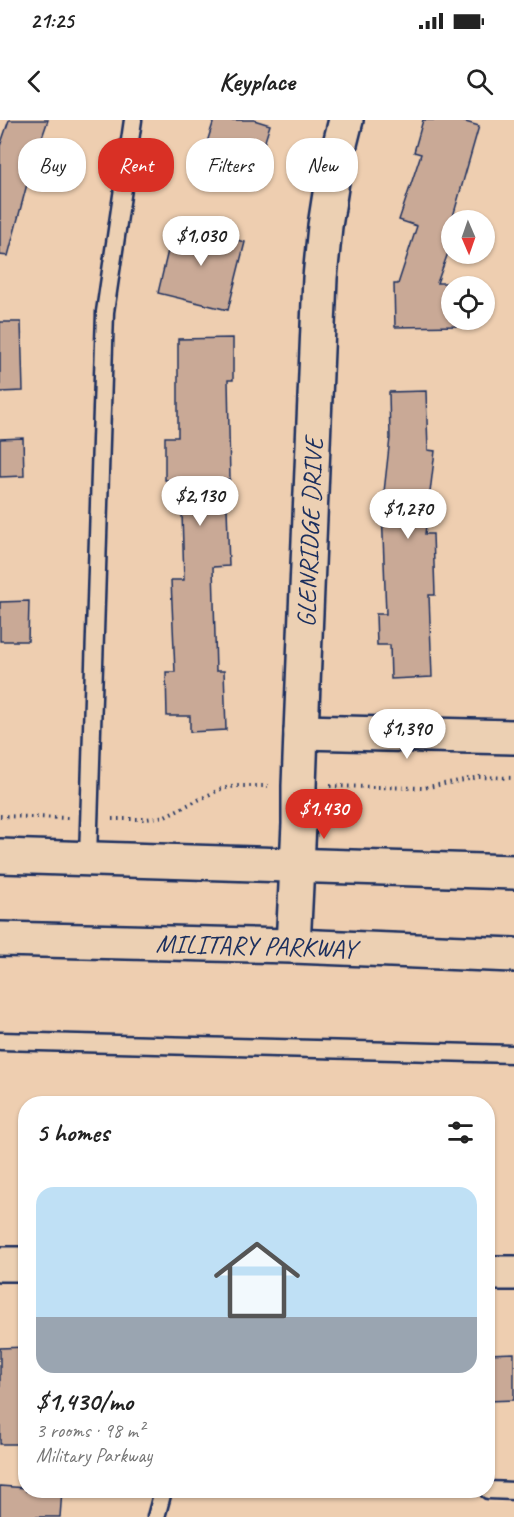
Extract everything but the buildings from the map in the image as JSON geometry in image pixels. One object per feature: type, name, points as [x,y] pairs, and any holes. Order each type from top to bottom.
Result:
[{"type":"street","name":"GLENRIDGE DRIVE","points":[[293,946],[320,278],[334,168],[346,120]]},
{"type":"street","points":[[301,732],[514,737]]},
{"type":"street","points":[[0,856],[514,872]]},
{"type":"street","name":"MILITARY PARKWAY","points":[[0,939],[293,946],[514,955]]},
{"type":"street","points":[[0,1264],[18,1264]]},
{"type":"street","points":[[495,1273],[514,1273]]},
{"type":"lane","points":[[88,858],[105,312],[133,120]]},
{"type":"lane","points":[[0,1041],[514,1054]]},
{"type":"lane","points":[[495,1490],[514,1491]]},
{"type":"lane","points":[[156,1517],[161,1498]]},
{"type":"path","points":[[0,816],[147,819],[165,816],[221,789],[236,786],[423,788],[479,777],[514,778]]}]
